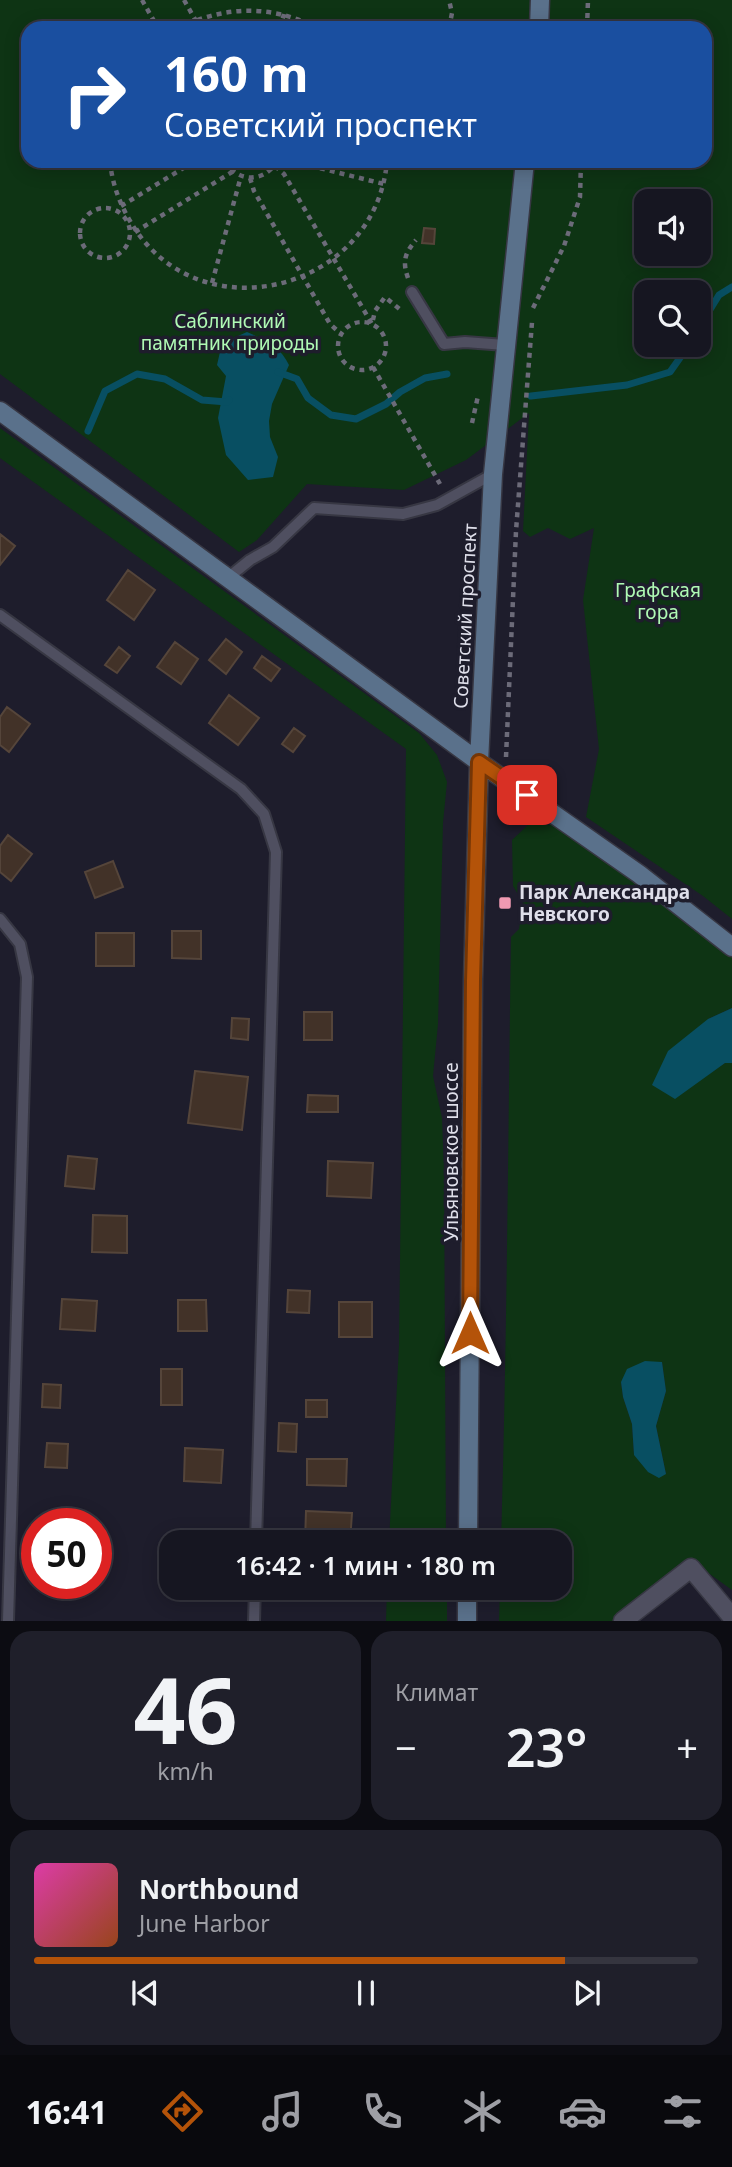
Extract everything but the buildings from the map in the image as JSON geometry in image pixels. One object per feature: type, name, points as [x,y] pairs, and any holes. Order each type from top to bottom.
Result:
[{"type":"main road","points":[[539,21],[540,0]]},
{"type":"main road","name":"Советский проспект","points":[[479,762],[494,474],[524,168]]},
{"type":"main road","points":[[0,411],[479,762],[639,874],[732,947]]},
{"type":"main road","name":"Ульяновское шоссе","points":[[468,1530],[473,981],[479,762]]},
{"type":"main road","points":[[467,1600],[467,1621]]},
{"type":"street","points":[[623,1621],[691,1568],[732,1617]]},
{"type":"lane","points":[[412,292],[444,344],[465,342],[505,345]]},
{"type":"lane","points":[[229,578],[250,560],[273,547],[314,508],[403,514],[437,506],[494,474]]},
{"type":"lane","points":[[0,615],[241,789],[264,814],[276,852],[256,1530]]},
{"type":"lane","points":[[0,919],[20,944],[27,977],[8,1621]]},
{"type":"lane","points":[[254,1600],[254,1621]]},
{"type":"path","points":[[142,0],[154,21]]},
{"type":"path","points":[[184,0],[196,20],[230,11],[266,10],[301,21]]},
{"type":"path","points":[[449,0],[452,13],[450,21]]},
{"type":"path","points":[[587,21],[588,0]]},
{"type":"path","points":[[282,21],[284,14]]},
{"type":"path","points":[[111,168],[121,205],[136,232],[154,252],[175,268],[212,284],[230,287],[267,287],[303,277],[334,259],[348,247],[365,225],[378,201],[386,168]]},
{"type":"path","points":[[116,209],[183,168]]},
{"type":"path","points":[[229,168],[232,172],[250,178],[260,177],[270,168]]},
{"type":"path","points":[[280,168],[372,324],[384,336],[386,345],[380,361],[365,370],[356,369],[342,359],[339,351],[341,334],[354,323],[372,324]]},
{"type":"path","points":[[319,168],[384,184]]},
{"type":"path","points":[[533,308],[564,246],[580,197],[581,168]]},
{"type":"path","points":[[131,236],[125,217],[116,209],[102,207],[88,215],[80,229],[83,244],[94,255],[109,257],[125,249],[136,232],[232,172]]},
{"type":"path","points":[[212,284],[241,176]]},
{"type":"path","points":[[250,178],[254,191],[330,324],[341,334]]},
{"type":"path","points":[[412,292],[403,264],[407,250],[416,240]]},
{"type":"path","points":[[504,779],[516,531],[534,294]]},
{"type":"path","points":[[372,324],[375,311],[385,297],[408,316],[429,321]]},
{"type":"path","points":[[373,367],[446,494]]},
{"type":"green space","name":"Саблинский памятник природы","points":[[0,0],[732,0],[732,919],[703,896],[586,817],[599,749],[583,600],[594,528],[570,539],[548,528],[530,537],[523,531],[529,413],[466,460],[404,490],[307,484],[257,540],[239,552],[0,374]]},
{"type":"green space","points":[[0,428],[419,733],[437,755],[447,782],[443,823],[438,1024],[433,1076],[442,1118],[444,1173],[446,1530],[390,1530],[399,1346],[406,749],[0,458]]},
{"type":"green space","points":[[528,825],[552,825],[688,919],[732,955],[732,1008],[708,1019],[701,1079],[725,1063],[732,1063],[732,1590],[689,1559],[612,1621],[499,1621],[500,1600],[572,1600],[572,1530],[501,1530],[511,937],[519,929],[523,903],[513,886],[512,840]],"holes":[[[662,1362],[666,1391],[656,1426],[666,1474],[634,1455],[632,1424],[621,1382]]]},
{"type":"green space","points":[[387,1600],[447,1600],[447,1621],[386,1621]]},
{"type":"water","points":[[247,332],[277,349],[289,365],[272,404],[269,421],[270,437],[278,457],[273,477],[248,480],[226,455],[218,418],[226,376],[217,365],[222,343]]},
{"type":"water","points":[[732,1008],[732,1063],[725,1063],[675,1099],[652,1085],[668,1051],[708,1019]]},
{"type":"water","points":[[645,1361],[662,1362],[666,1391],[656,1426],[666,1474],[659,1478],[648,1472],[634,1455],[632,1424],[621,1382],[627,1369]]},
{"type":"waterway","points":[[711,308],[719,295],[732,287]]},
{"type":"waterway","points":[[531,396],[627,385],[670,372],[681,357]]},
{"type":"waterway","points":[[278,372],[297,379],[308,398],[331,415],[356,419],[386,404],[400,392],[425,378],[447,374]]},
{"type":"waterway","points":[[88,431],[105,391],[137,374],[165,379],[202,400],[229,400]]},
{"type":"place","name":"Парк Александра Невского","points":[[505,903]]},
{"type":"route","points":[[470,1333],[473,981],[479,762],[527,795]]},
{"type":"park label","name":"Графская гора","points":[[658,601]]}]
